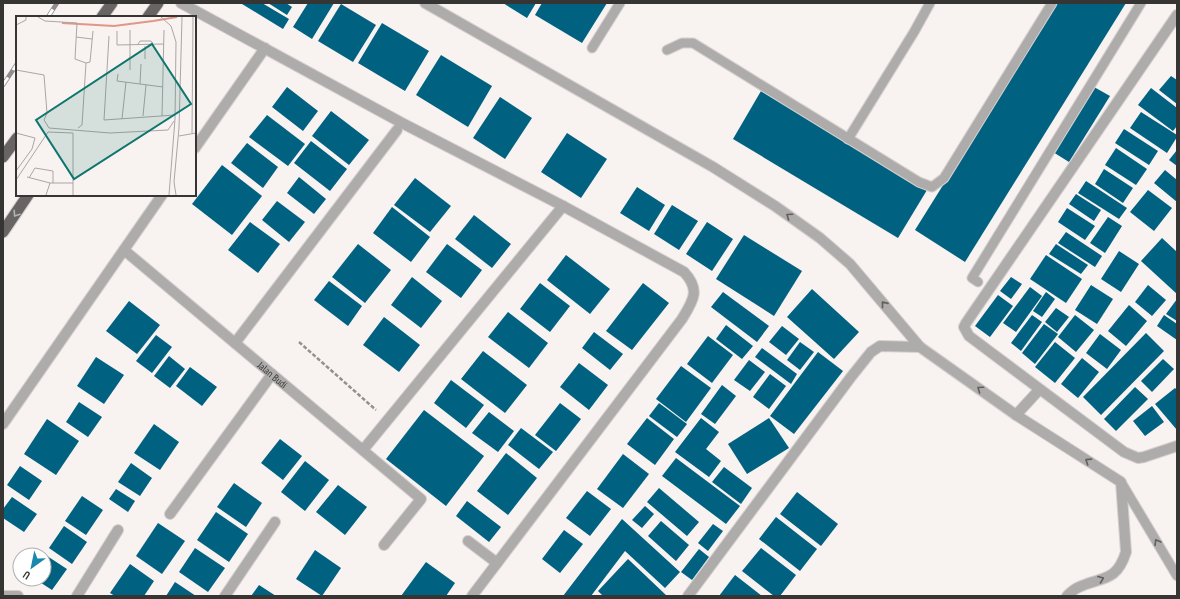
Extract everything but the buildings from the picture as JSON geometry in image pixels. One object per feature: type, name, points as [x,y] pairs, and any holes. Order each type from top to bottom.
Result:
[{"type":"highway","points":[[103,16],[112,3]]},
{"type":"highway","points":[[149,16],[158,3]]},
{"type":"highway","points":[[3,157],[16,139]]},
{"type":"highway","points":[[3,232],[27,196]]},
{"type":"street","points":[[181,3],[402,123],[563,206],[684,272],[690,278],[694,287],[694,296],[682,319],[472,596]]},
{"type":"street","points":[[425,3],[713,167],[775,206],[820,238],[850,264],[920,348],[1016,415],[1121,482],[1126,552],[1122,563],[1116,571],[1107,578],[1076,588],[1066,596]]},
{"type":"street","points":[[1177,16],[970,316],[964,327],[969,336],[1039,390],[1124,452],[1138,458],[1177,446]]},
{"type":"street","points":[[196,147],[265,48]]},
{"type":"street","points":[[236,343],[397,130]]},
{"type":"street","points":[[3,424],[161,196]]},
{"type":"street","points":[[363,450],[563,206]]},
{"type":"street","name":"Jalan Budi","points":[[124,250],[421,499],[384,545]]},
{"type":"street","points":[[688,596],[871,352],[880,346],[920,348]]},
{"type":"street","points":[[170,514],[272,374]]},
{"type":"street","points":[[1016,415],[1039,390]]},
{"type":"street","points":[[225,596],[275,522]]},
{"type":"street","points":[[77,596],[118,530]]},
{"type":"street","points":[[468,541],[497,563]]},
{"type":"street","points":[[3,596],[18,596]]},
{"type":"lane","points":[[592,48],[620,3]]},
{"type":"lane","points":[[848,139],[914,32],[930,3]]},
{"type":"lane","points":[[667,50],[682,43],[693,43],[919,182],[932,187],[944,178],[1052,3]]},
{"type":"lane","points":[[978,282],[972,278],[1141,3]]},
{"type":"lane","points":[[1121,482],[1177,576]]},
{"type":"path","points":[[299,342],[387,420]]},
{"type":"railway","points":[[49,16],[57,3]]},
{"type":"railway","points":[[3,85],[16,66]]}]
